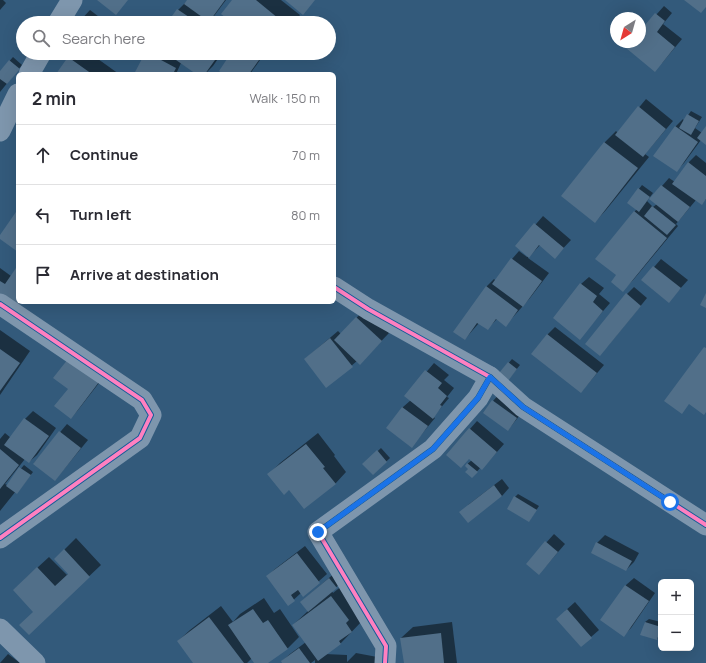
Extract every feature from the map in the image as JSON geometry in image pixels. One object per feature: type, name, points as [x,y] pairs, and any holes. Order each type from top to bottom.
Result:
[{"type":"street","points":[[62,16],[72,0]]},
{"type":"street","points":[[30,72],[37,60]]},
{"type":"street","points":[[0,131],[16,98]]},
{"type":"street","points":[[336,288],[368,309],[490,377],[523,407],[706,525]]},
{"type":"street","points":[[0,304],[142,400],[151,415],[140,438],[0,538]]},
{"type":"street","points":[[385,663],[386,646],[318,532],[433,449],[478,398],[490,377]]},
{"type":"street","points":[[0,629],[35,663]]},
{"type":"building","points":[[97,0],[128,0],[116,15]]},
{"type":"building","points":[[187,0],[225,0],[213,16],[201,16],[184,4]]},
{"type":"building","points":[[232,0],[256,0],[275,16],[223,16],[221,14]]},
{"type":"building","points":[[285,0],[315,0],[303,15]]},
{"type":"building","points":[[684,0],[706,0],[706,7],[701,13]]},
{"type":"building","points":[[177,9],[188,16],[172,16]]},
{"type":"building","points":[[655,13],[665,21],[657,32],[675,47],[655,72],[626,48],[646,48],[646,24]]},
{"type":"building","points":[[9,60],[20,69],[7,84],[0,79],[0,71]]},
{"type":"building","points":[[66,60],[72,60],[89,72],[57,72]]},
{"type":"building","points":[[141,60],[161,60],[176,68],[174,72],[135,72]]},
{"type":"building","points":[[176,60],[215,60],[206,72],[193,72]]},
{"type":"building","points":[[226,60],[259,60],[250,72],[219,71]]},
{"type":"building","points":[[638,106],[666,129],[643,157],[615,135]]},
{"type":"building","points":[[687,114],[699,121],[691,135],[679,128]]},
{"type":"building","points":[[675,126],[698,142],[677,172],[653,156]]},
{"type":"building","points":[[706,126],[706,145],[697,138]]},
{"type":"building","points":[[604,142],[638,168],[595,223],[561,196]]},
{"type":"building","points":[[688,162],[706,176],[706,199],[702,205],[672,184]]},
{"type":"building","points":[[661,185],[690,207],[678,222],[649,199]]},
{"type":"building","points":[[638,188],[650,197],[639,212],[627,203]]},
{"type":"building","points":[[652,206],[676,225],[667,235],[644,216]]},
{"type":"building","points":[[634,211],[667,238],[623,292],[611,282],[616,275],[595,259]]},
{"type":"building","points":[[16,212],[16,251],[0,239],[0,235]]},
{"type":"building","points":[[534,223],[564,248],[555,259],[539,245],[529,258],[515,246]]},
{"type":"building","points":[[511,258],[542,281],[523,307],[492,284]]},
{"type":"building","points":[[653,266],[681,288],[669,303],[641,280]]},
{"type":"building","points":[[16,268],[16,304],[19,304],[16,308],[0,297],[0,281],[5,284]]},
{"type":"building","points":[[580,283],[597,296],[593,302],[603,311],[580,340],[553,318]]},
{"type":"building","points":[[486,286],[518,310],[506,327],[496,319],[488,330],[477,323],[465,340],[453,332]]},
{"type":"building","points":[[626,293],[641,306],[600,356],[585,344]]},
{"type":"building","points":[[706,293],[706,308],[700,305]]},
{"type":"building","points":[[356,317],[382,341],[360,365],[334,340]]},
{"type":"building","points":[[547,334],[597,373],[581,393],[531,354]]},
{"type":"building","points":[[330,338],[353,367],[326,388],[304,359]]},
{"type":"building","points":[[704,347],[706,348],[706,412],[704,415],[689,404],[682,414],[664,401]]},
{"type":"building","points":[[0,349],[20,363],[0,391]]},
{"type":"building","points":[[68,359],[99,382],[71,419],[54,406],[68,389],[53,378]]},
{"type":"building","points":[[508,362],[517,369],[508,381],[499,373]]},
{"type":"building","points":[[425,370],[442,383],[438,388],[447,396],[440,405],[442,406],[433,419],[404,396]]},
{"type":"building","points":[[492,400],[517,418],[508,431],[483,413]]},
{"type":"building","points":[[402,407],[428,426],[412,448],[386,428]]},
{"type":"building","points":[[24,418],[49,436],[29,463],[4,445]]},
{"type":"building","points":[[469,428],[497,452],[482,470],[469,459],[461,468],[446,455]]},
{"type":"building","points":[[59,431],[81,448],[55,481],[33,464]]},
{"type":"building","points":[[306,444],[325,467],[323,468],[336,484],[304,509],[289,490],[284,495],[267,474]]},
{"type":"building","points":[[0,449],[19,465],[0,489]]},
{"type":"building","points":[[377,450],[387,462],[373,475],[362,464]]},
{"type":"building","points":[[467,463],[478,472],[472,478],[465,472],[468,469],[465,466]]},
{"type":"building","points":[[19,467],[31,475],[17,494],[6,486]]},
{"type":"building","points":[[494,485],[502,496],[468,523],[459,512]]},
{"type":"building","points":[[514,496],[537,510],[529,522],[507,509]]},
{"type":"building","points":[[545,541],[558,552],[539,575],[526,564]]},
{"type":"building","points":[[596,542],[632,561],[626,571],[591,553]]},
{"type":"building","points":[[64,549],[90,577],[29,635],[19,625],[33,612],[13,590],[37,567],[55,586],[68,574],[54,559]]},
{"type":"building","points":[[297,553],[320,583],[303,597],[298,590],[291,595],[295,601],[288,606],[266,576]]},
{"type":"building","points":[[329,578],[337,588],[308,612],[300,602]]},
{"type":"building","points":[[625,585],[649,601],[624,637],[600,620]]},
{"type":"building","points":[[331,596],[349,620],[346,623],[352,632],[339,641],[341,644],[318,661],[292,625]]},
{"type":"building","points":[[253,609],[263,623],[268,620],[288,649],[268,663],[254,663],[228,625]]},
{"type":"building","points":[[567,609],[592,638],[581,647],[556,619]]},
{"type":"building","points":[[209,617],[244,663],[193,663],[177,641]]},
{"type":"building","points":[[645,622],[658,626],[657,640],[640,635]]},
{"type":"building","points":[[441,633],[444,663],[404,663],[400,638]]},
{"type":"building","points":[[299,648],[310,663],[282,663],[281,661]]},
{"type":"cycle path","points":[[336,288],[368,309],[490,377],[523,407],[706,525]]},
{"type":"cycle path","points":[[0,304],[142,400],[151,415],[140,438],[0,538]]},
{"type":"cycle path","points":[[385,663],[386,646],[318,532],[433,449],[478,398],[490,377]]},
{"type":"route","points":[[318,532],[433,449],[478,398],[490,377],[523,407],[670,502]]}]
